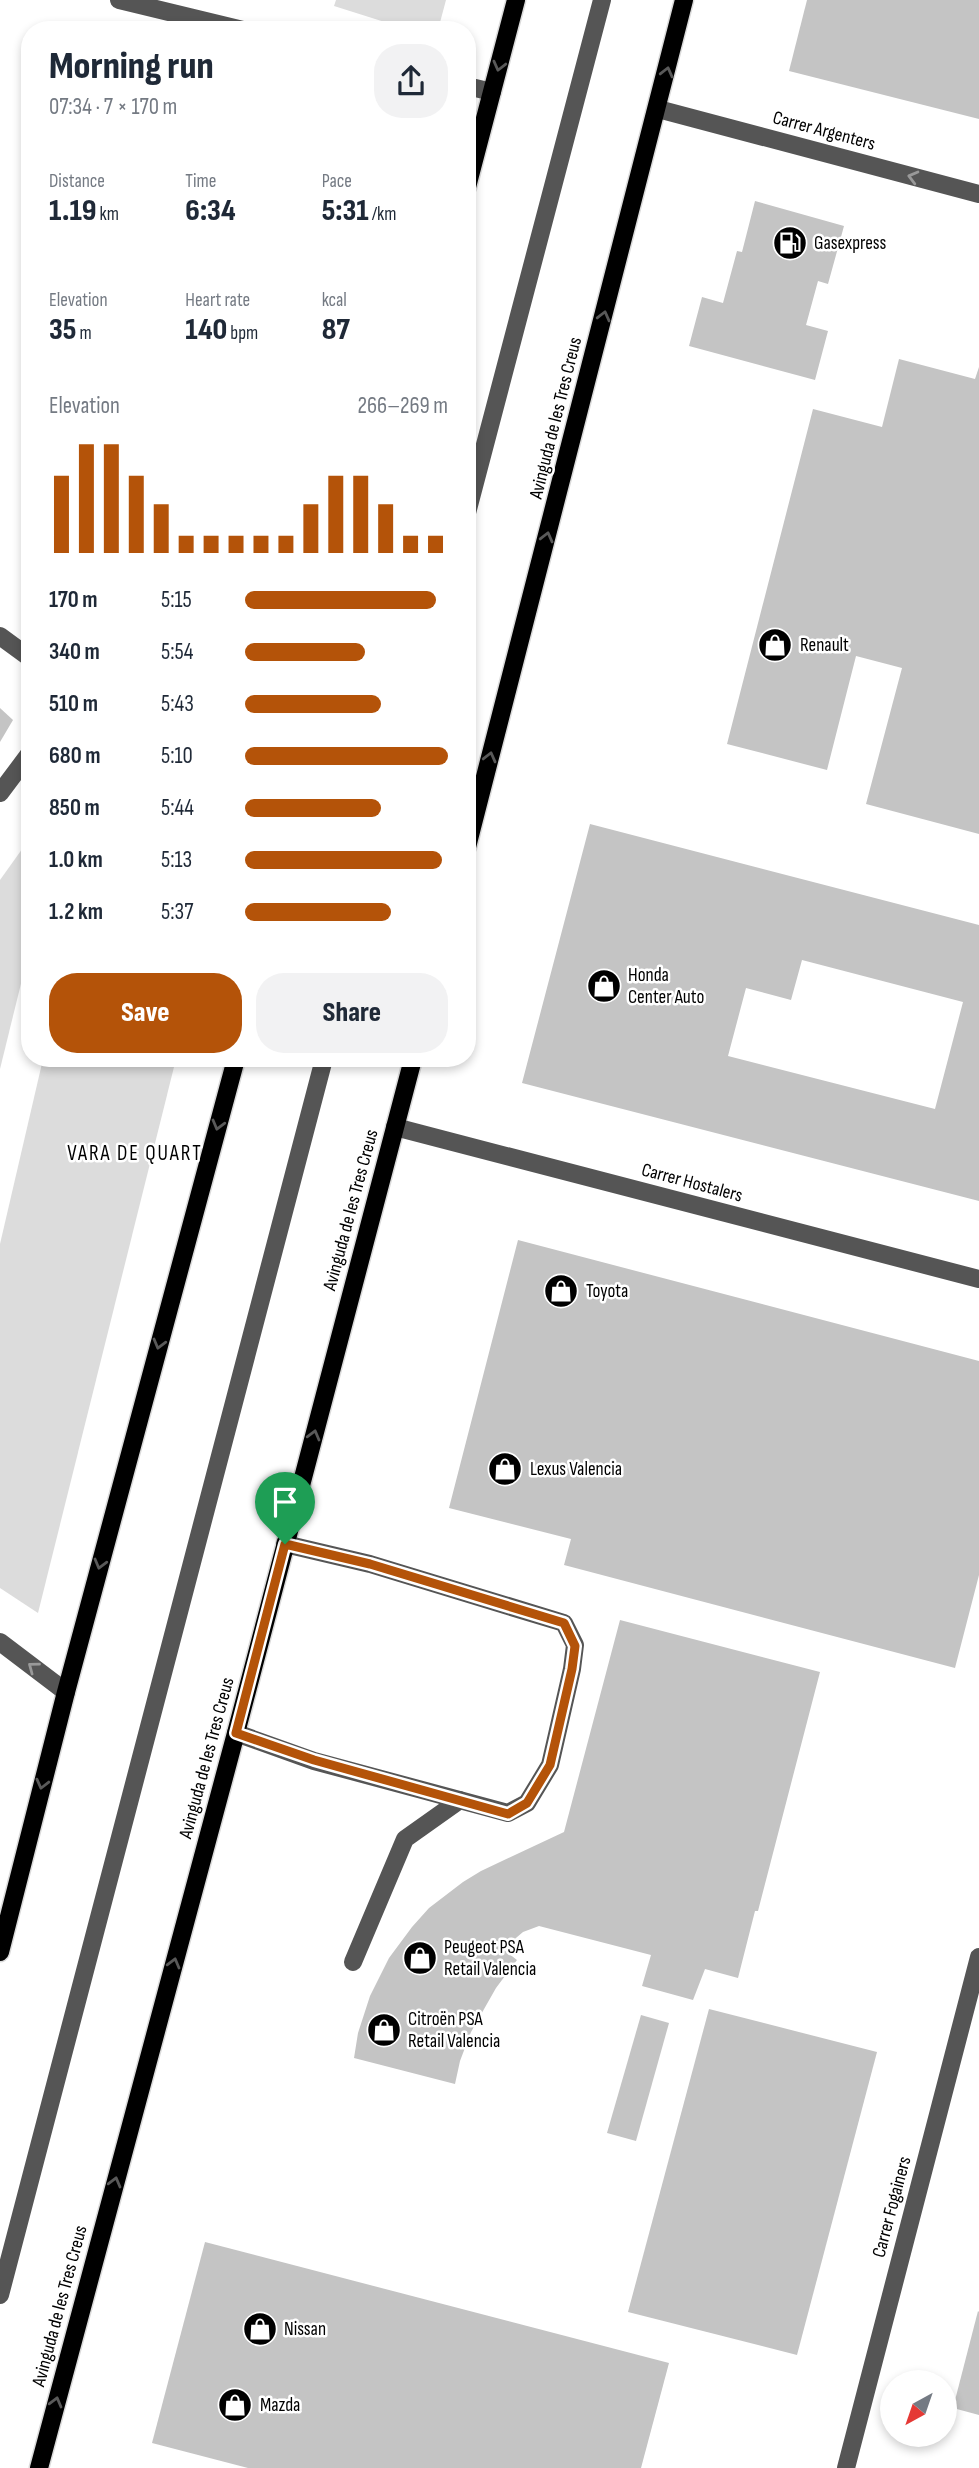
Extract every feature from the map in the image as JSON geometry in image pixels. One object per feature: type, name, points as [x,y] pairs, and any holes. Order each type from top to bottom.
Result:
[{"type":"main road","points":[[476,153],[516,0]]},
{"type":"main road","name":"Avinguda de les Tres Creus","points":[[476,812],[684,0]]},
{"type":"main road","points":[[0,1952],[66,1692],[234,1067]]},
{"type":"main road","name":"Avinguda de les Tres Creus","points":[[38,2468],[236,1733],[410,1067]]},
{"type":"street","points":[[119,0],[206,21]]},
{"type":"street","points":[[476,479],[602,0]]},
{"type":"street","points":[[476,88],[492,92]]},
{"type":"street","name":"Carrer Argenters","points":[[657,109],[979,194]]},
{"type":"street","points":[[0,635],[21,651]]},
{"type":"street","points":[[0,793],[21,765]]},
{"type":"street","points":[[0,2295],[322,1067]]},
{"type":"street","name":"Carrer Hostalers","points":[[395,1127],[979,1279]]},
{"type":"street","points":[[236,1733],[314,1760],[508,1814],[527,1803],[550,1765],[575,1646],[564,1623],[370,1564],[285,1544]]},
{"type":"street","points":[[0,1642],[66,1692]]},
{"type":"street","points":[[353,1962],[405,1839],[460,1800]]},
{"type":"street","name":"Carrer Fogainers","points":[[846,2468],[979,1957]]},
{"type":"shaded area","points":[[336,0],[446,0],[440,21],[382,21],[334,6]]},
{"type":"shaded area","points":[[21,851],[21,984],[0,1069],[0,880]]},
{"type":"shaded area","points":[[41,1067],[174,1067],[38,1613],[0,1588],[0,1244]]},
{"type":"building","points":[[807,0],[979,0],[979,119],[789,71]]},
{"type":"building","points":[[755,201],[844,226],[828,284],[818,281],[806,325],[828,331],[815,380],[689,346],[702,297],[723,303],[737,251],[742,252]]},
{"type":"building","points":[[899,359],[975,379],[979,367],[979,834],[866,804],[902,668],[856,656],[827,770],[727,744],[813,409],[882,427]]},
{"type":"building","points":[[0,708],[13,720],[0,742]]},
{"type":"building","points":[[590,824],[979,925],[979,1201],[522,1083]],"holes":[[[802,960],[963,1002],[935,1109],[728,1056],[746,988],[791,1000]]]},
{"type":"building","points":[[518,1240],[979,1361],[979,1575],[955,1668],[564,1565],[571,1539],[449,1508]]},
{"type":"building","points":[[620,1620],[820,1672],[738,1978],[705,1969],[693,2000],[642,1986],[651,1955],[539,1926],[523,1932],[503,1949],[517,1960],[496,1988],[471,2032],[455,2084],[354,2058],[358,2033],[370,1996],[389,1958],[429,1908],[481,1871],[564,1832]]},
{"type":"building","points":[[709,2009],[877,2052],[797,2355],[628,2312]]},
{"type":"building","points":[[641,2015],[669,2023],[636,2141],[607,2133]]},
{"type":"building","points":[[205,2242],[669,2363],[641,2468],[248,2468],[152,2443]]},
{"type":"building","points":[[978,2311],[979,2415],[957,2409],[957,2392]]},
{"type":"place","name":"Gasexpress","points":[[790,243]]},
{"type":"place","name":"Renault","points":[[775,645]]},
{"type":"place","name":"Honda Center Auto","points":[[604,986]]},
{"type":"place","name":"Toyota","points":[[561,1291]]},
{"type":"place","name":"Lexus Valencia","points":[[505,1469]]},
{"type":"place","name":"Peugeot PSA Retail Valencia","points":[[420,1958]]},
{"type":"place","name":"Citroën PSA Retail Valencia","points":[[384,2030]]},
{"type":"place","name":"Nissan","points":[[260,2329]]},
{"type":"place","name":"Mazda","points":[[235,2405]]},
{"type":"district","name":"VARA DE QUART","points":[[135,1153]]},
{"type":"route","points":[[285,1544],[370,1564],[564,1623],[575,1646],[572,1669],[550,1765],[527,1803],[508,1814],[314,1760],[236,1733],[285,1544]]}]
